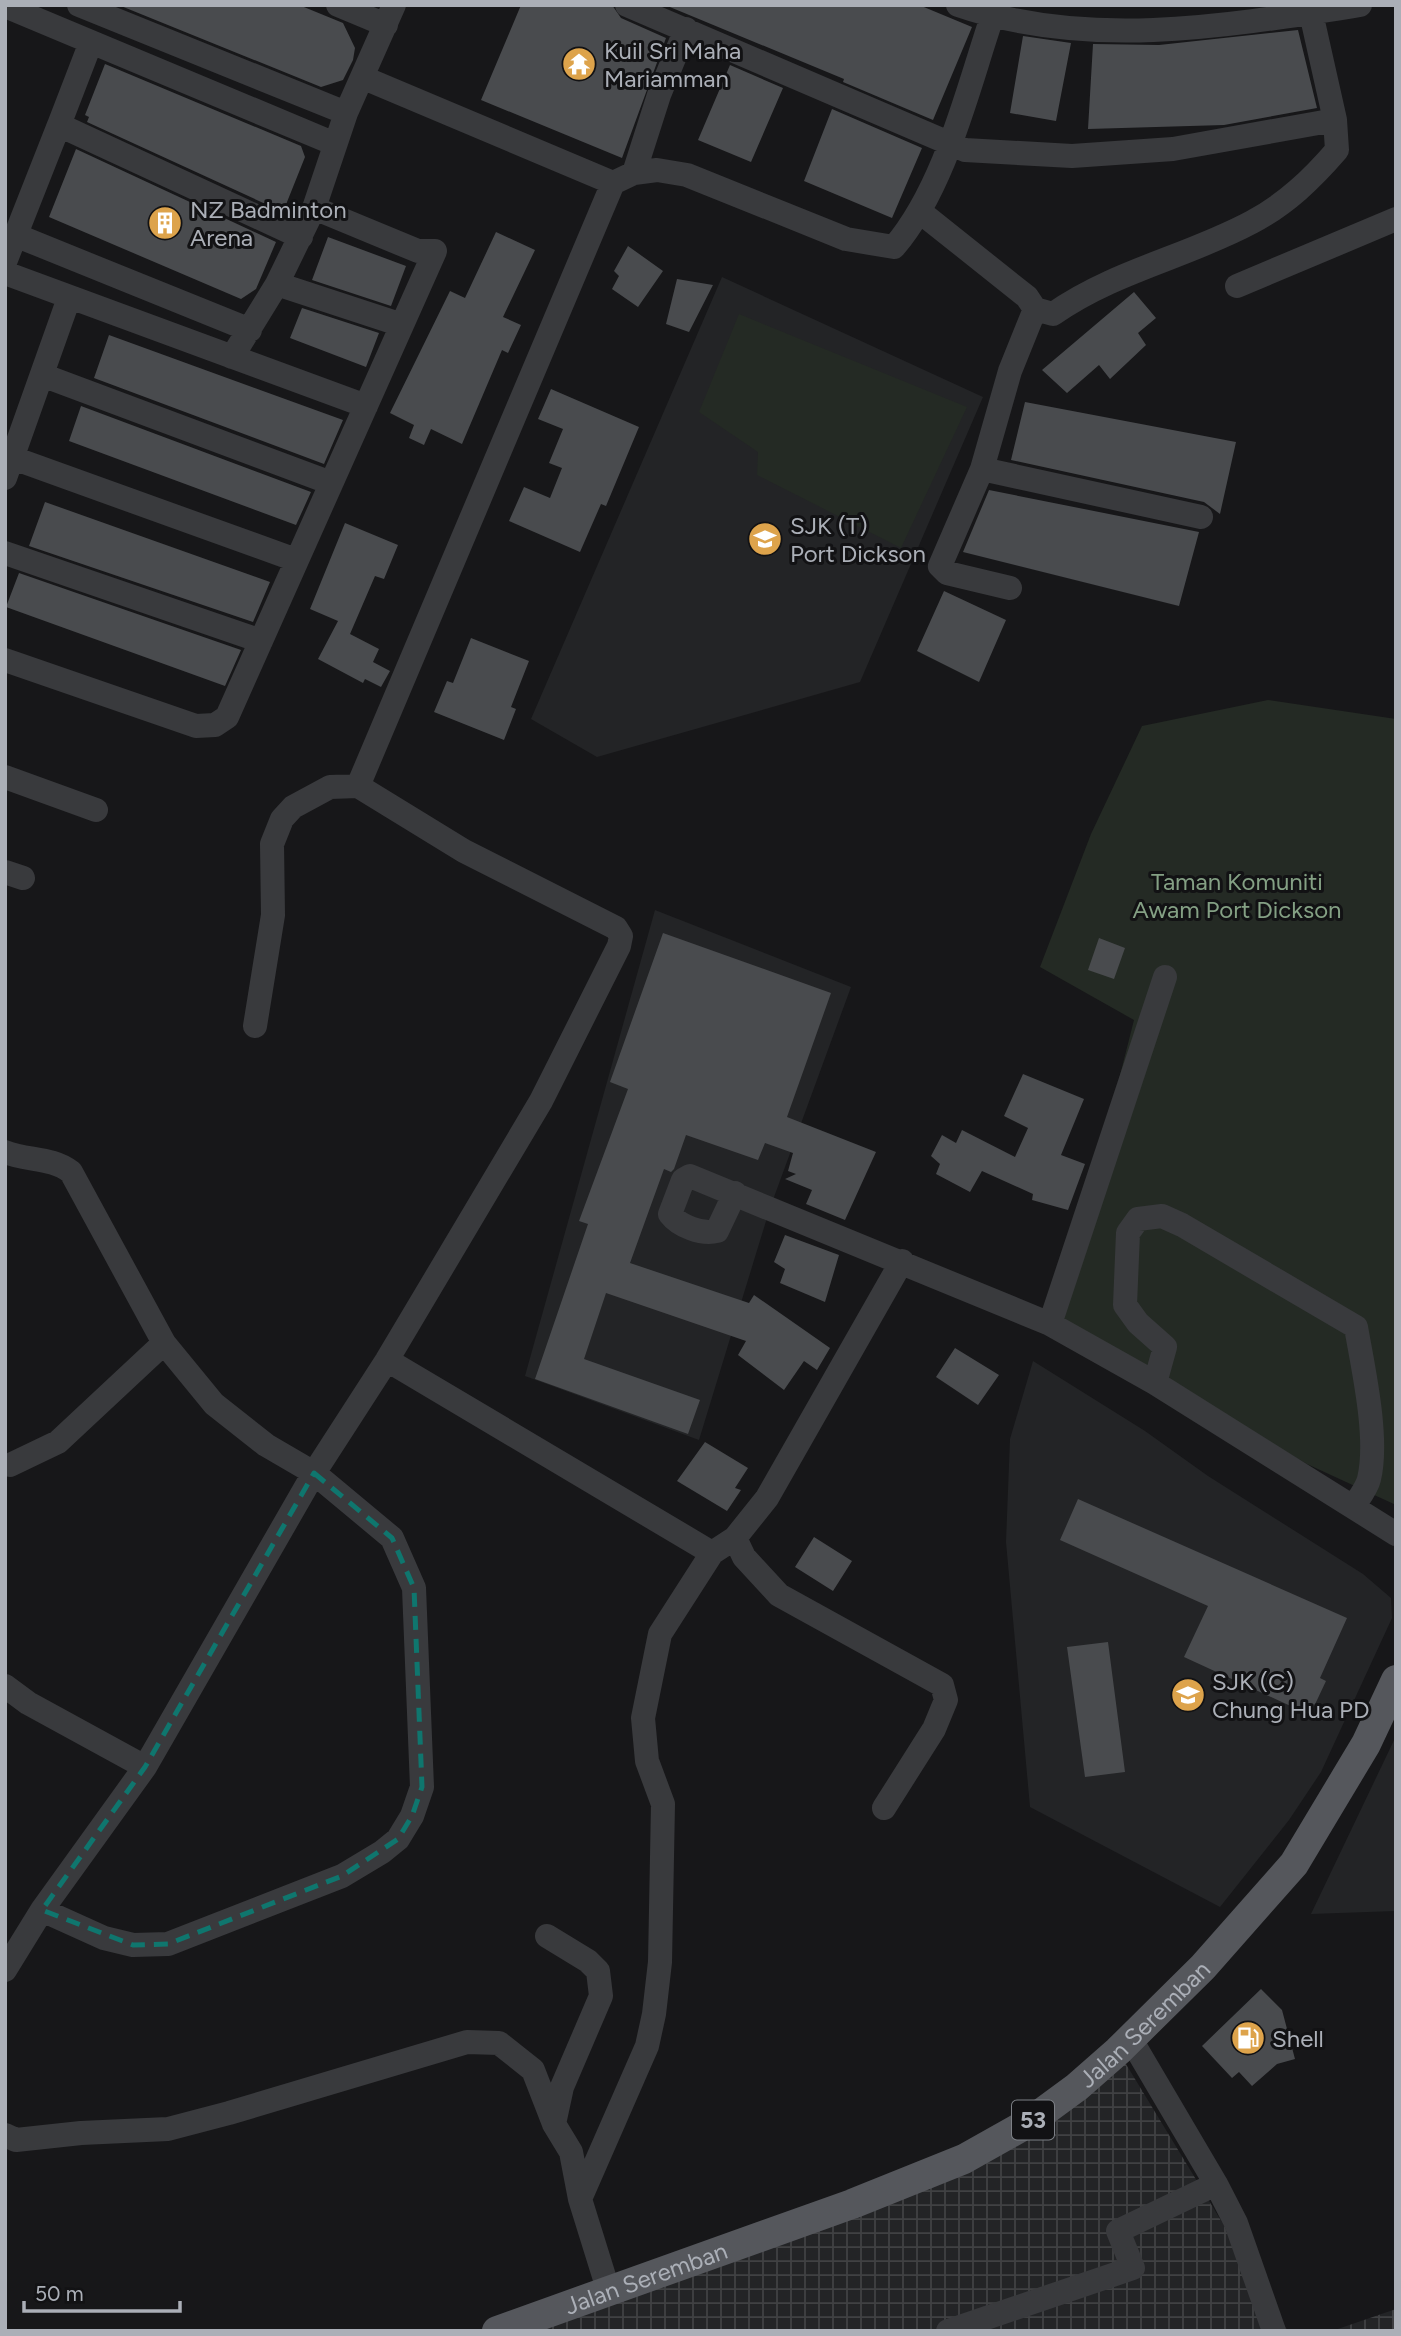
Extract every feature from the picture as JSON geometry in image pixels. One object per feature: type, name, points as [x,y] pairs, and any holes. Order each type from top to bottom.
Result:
[{"type":"main road","name":"Jalan Seremban","points":[[497,2331],[608,2289],[852,2204],[964,2159],[1028,2123],[1077,2087],[1203,1967],[1294,1864],[1353,1768],[1396,1680]]},
{"type":"street","points":[[65,32],[77,5],[346,113]]},
{"type":"street","points":[[232,357],[277,284],[301,237],[314,208],[346,113],[390,15],[338,5]]},
{"type":"street","points":[[626,5],[965,150],[1072,156],[1173,149],[1335,120]]},
{"type":"street","points":[[958,5],[992,17],[1063,28],[1136,32],[1235,24],[1319,9],[1360,5]]},
{"type":"street","points":[[5,6],[335,144]]},
{"type":"street","points":[[919,211],[1027,297],[1035,309],[1053,314],[1125,273],[1251,222],[1296,194],[1337,150],[1319,9]]},
{"type":"street","points":[[363,78],[623,178],[657,170],[687,175],[846,239],[894,247],[911,227],[950,142],[992,17]]},
{"type":"street","points":[[358,786],[686,29]]},
{"type":"street","points":[[5,262],[91,42]]},
{"type":"street","points":[[59,125],[301,237]]},
{"type":"street","points":[[5,660],[196,726],[215,725],[227,717],[435,251],[418,251],[314,208]]},
{"type":"street","points":[[1237,286],[1396,219]]},
{"type":"street","points":[[15,235],[250,330]]},
{"type":"street","points":[[5,273],[366,406]]},
{"type":"street","points":[[277,284],[402,325]]},
{"type":"street","points":[[69,298],[9,468],[296,560]]},
{"type":"street","points":[[1010,588],[947,573],[940,566],[982,469],[1010,372],[1035,309]]},
{"type":"street","points":[[42,375],[331,483]]},
{"type":"street","points":[[982,469],[1201,517]]},
{"type":"street","points":[[5,552],[261,641]]},
{"type":"street","points":[[5,777],[96,810]]},
{"type":"street","points":[[5,1970],[42,1910],[145,1767],[314,1473],[387,1360],[541,1101],[621,936],[616,928],[464,851],[358,786],[330,787],[293,807],[282,819],[272,844],[273,915],[256,1026]]},
{"type":"street","points":[[1050,1324],[1165,977]]},
{"type":"street","points":[[5,1152],[21,1158],[59,1163],[71,1172],[164,1343],[214,1404],[266,1445],[314,1473],[392,1538],[414,1588],[422,1787],[412,1816],[398,1839],[342,1876],[167,1944],[133,1945],[104,1938],[42,1910]]},
{"type":"street","points":[[735,1193],[1050,1324],[1155,1383],[1396,1534]]},
{"type":"street","points":[[1155,1383],[1165,1347],[1138,1323],[1125,1305],[1125,1263],[1128,1233],[1138,1219],[1162,1216],[1214,1241],[1308,1301],[1356,1327],[1366,1383],[1371,1461],[1369,1481],[1353,1507]]},
{"type":"street","points":[[580,2199],[647,2046],[660,1962],[663,1804],[647,1761],[643,1718],[660,1634],[712,1553],[736,1538],[767,1498],[902,1261]]},
{"type":"street","points":[[10,1465],[58,1442],[126,1382],[164,1343]]},
{"type":"street","points":[[387,1360],[712,1553]]},
{"type":"street","points":[[736,1538],[744,1557],[779,1595],[942,1685],[946,1700],[934,1730],[884,1808]]},
{"type":"street","points":[[5,1686],[28,1703],[145,1767]]},
{"type":"street","points":[[547,1936],[588,1961],[598,1971],[601,1996],[562,2087],[554,2124]]},
{"type":"street","points":[[1130,2038],[1236,2223],[1273,2331]]},
{"type":"street","points":[[5,2135],[16,2140],[81,2133],[168,2129],[467,2042],[499,2043],[533,2070],[554,2124],[570,2152],[580,2199],[608,2289]]},
{"type":"street","points":[[948,2331],[1133,2268],[1118,2231],[1216,2184]]},
{"type":"highlighted area","points":[[314,1473],[392,1538],[414,1588],[422,1787],[412,1816],[398,1839],[342,1876],[168,1944],[133,1945],[42,1910],[145,1767]]},
{"type":"shaded area","name":"SJK (T) Port Dickson","points":[[722,277],[983,397],[860,682],[597,757],[531,719]]},
{"type":"shaded area","points":[[655,910],[851,987],[770,1208],[699,1440],[525,1376]]},
{"type":"shaded area","name":"SJK (C) Chung Hua PD","points":[[1033,1361],[1363,1574],[1391,1598],[1392,1618],[1321,1772],[1289,1820],[1220,1907],[1030,1807],[1006,1542],[1010,1439]]},
{"type":"shaded area","points":[[1396,1736],[1396,1911],[1311,1914]]},
{"type":"shaded area","points":[[1118,2051],[1288,2331],[502,2331],[931,2173]]},
{"type":"shaded area","points":[[1396,2309],[1396,2331],[1332,2331]]},
{"type":"green space","points":[[739,314],[967,407],[901,548],[757,475],[758,452],[699,412]]},
{"type":"green space","name":"Taman Komuniti Awam Port Dickson","points":[[1268,700],[1396,719],[1396,1505],[1307,1464],[1058,1320],[1134,1020],[1040,967],[1091,834],[1142,726]]},
{"type":"building","points":[[299,5],[343,23],[355,48],[353,60],[343,80],[321,87],[121,6]]},
{"type":"building","name":"Kuil Sri Maha Mariamman","points":[[521,5],[612,5],[621,18],[666,38],[622,158],[481,100]]},
{"type":"building","points":[[665,5],[919,5],[972,27],[933,120],[843,82],[844,79]]},
{"type":"building","points":[[1298,30],[1317,108],[1224,125],[1088,129],[1093,44],[1159,45]]},
{"type":"building","points":[[1023,36],[1071,43],[1056,121],[1010,113]]},
{"type":"building","points":[[105,64],[301,146],[305,157],[283,212],[87,122],[89,117],[85,115]]},
{"type":"building","points":[[730,65],[783,88],[751,162],[698,140]]},
{"type":"building","points":[[832,109],[922,148],[892,218],[804,181]]},
{"type":"building","name":"NZ Badminton Arena","points":[[76,149],[276,242],[256,289],[241,299],[49,217]]},
{"type":"building","points":[[496,232],[535,250],[503,317],[521,325],[508,353],[502,350],[462,444],[431,429],[424,445],[409,438],[414,425],[390,413],[450,291],[465,298]]},
{"type":"building","points":[[328,237],[406,266],[391,306],[312,280]]},
{"type":"building","points":[[628,246],[663,271],[638,307],[612,289],[619,276],[614,271]]},
{"type":"building","points":[[677,279],[713,285],[689,332],[666,324]]},
{"type":"building","points":[[1134,292],[1156,318],[1138,333],[1146,345],[1110,379],[1099,365],[1067,393],[1042,370]]},
{"type":"building","points":[[302,308],[379,333],[366,367],[290,338]]},
{"type":"building","points":[[109,335],[343,420],[324,464],[94,378]]},
{"type":"building","points":[[551,389],[639,427],[606,506],[601,504],[580,552],[509,521],[524,487],[550,498],[562,468],[549,463],[563,429],[538,419]]},
{"type":"building","points":[[1025,402],[1236,442],[1220,514],[1204,502],[1011,460]]},
{"type":"building","points":[[81,406],[311,492],[296,525],[69,441]]},
{"type":"building","points":[[989,490],[1199,532],[1179,606],[963,552]]},
{"type":"building","points":[[45,502],[270,582],[253,622],[29,546]]},
{"type":"building","points":[[345,523],[398,545],[384,579],[375,576],[350,634],[379,649],[373,662],[390,671],[381,687],[365,679],[363,683],[318,659],[338,621],[310,609]]},
{"type":"building","points":[[19,573],[241,650],[225,686],[6,607]]},
{"type":"building","points":[[944,591],[1006,620],[979,682],[917,651]]},
{"type":"building","points":[[471,638],[529,661],[511,707],[516,709],[504,740],[434,712],[447,681],[453,683]]},
{"type":"building","points":[[663,933],[831,993],[787,1117],[876,1152],[845,1220],[806,1204],[812,1190],[785,1179],[796,1174],[788,1171],[793,1153],[765,1143],[758,1160],[686,1135],[674,1169],[671,1172],[664,1169],[630,1263],[749,1303],[754,1295],[830,1348],[817,1370],[804,1361],[784,1390],[738,1355],[746,1341],[606,1293],[584,1359],[700,1400],[688,1434],[535,1379],[588,1224],[579,1221],[628,1089],[610,1082]]},
{"type":"building","points":[[1099,938],[1125,948],[1114,979],[1088,970]]},
{"type":"building","points":[[1023,1074],[1084,1099],[1061,1155],[1085,1164],[1068,1210],[1032,1200],[1033,1194],[982,1171],[970,1192],[936,1174],[940,1164],[931,1156],[942,1135],[956,1143],[962,1130],[1015,1157],[1028,1128],[1004,1116]]},
{"type":"building","points":[[785,1235],[839,1255],[825,1302],[780,1283],[785,1269],[774,1262]]},
{"type":"building","points":[[955,1348],[999,1375],[978,1405],[936,1377]]},
{"type":"building","points":[[705,1442],[748,1468],[735,1488],[741,1490],[727,1511],[677,1481]]},
{"type":"building","points":[[1078,1499],[1347,1618],[1320,1678],[1326,1681],[1310,1715],[1184,1657],[1208,1606],[1060,1540]]},
{"type":"building","points":[[814,1537],[852,1561],[833,1591],[795,1567]]},
{"type":"building","points":[[1108,1642],[1125,1772],[1085,1777],[1067,1647]]},
{"type":"building","points":[[1261,1989],[1282,2010],[1295,2059],[1277,2064],[1252,2086],[1239,2072],[1232,2078],[1202,2046]]},
{"type":"place","name":"Kuil Sri Maha Mariamman","points":[[579,64]]},
{"type":"place","name":"NZ Badminton Arena","points":[[165,223]]},
{"type":"place","name":"SJK (T) Port Dickson","points":[[765,539]]},
{"type":"place","name":"SJK (C) Chung Hua PD","points":[[1188,1695]]},
{"type":"place","name":"Shell","points":[[1248,2038]]}]
